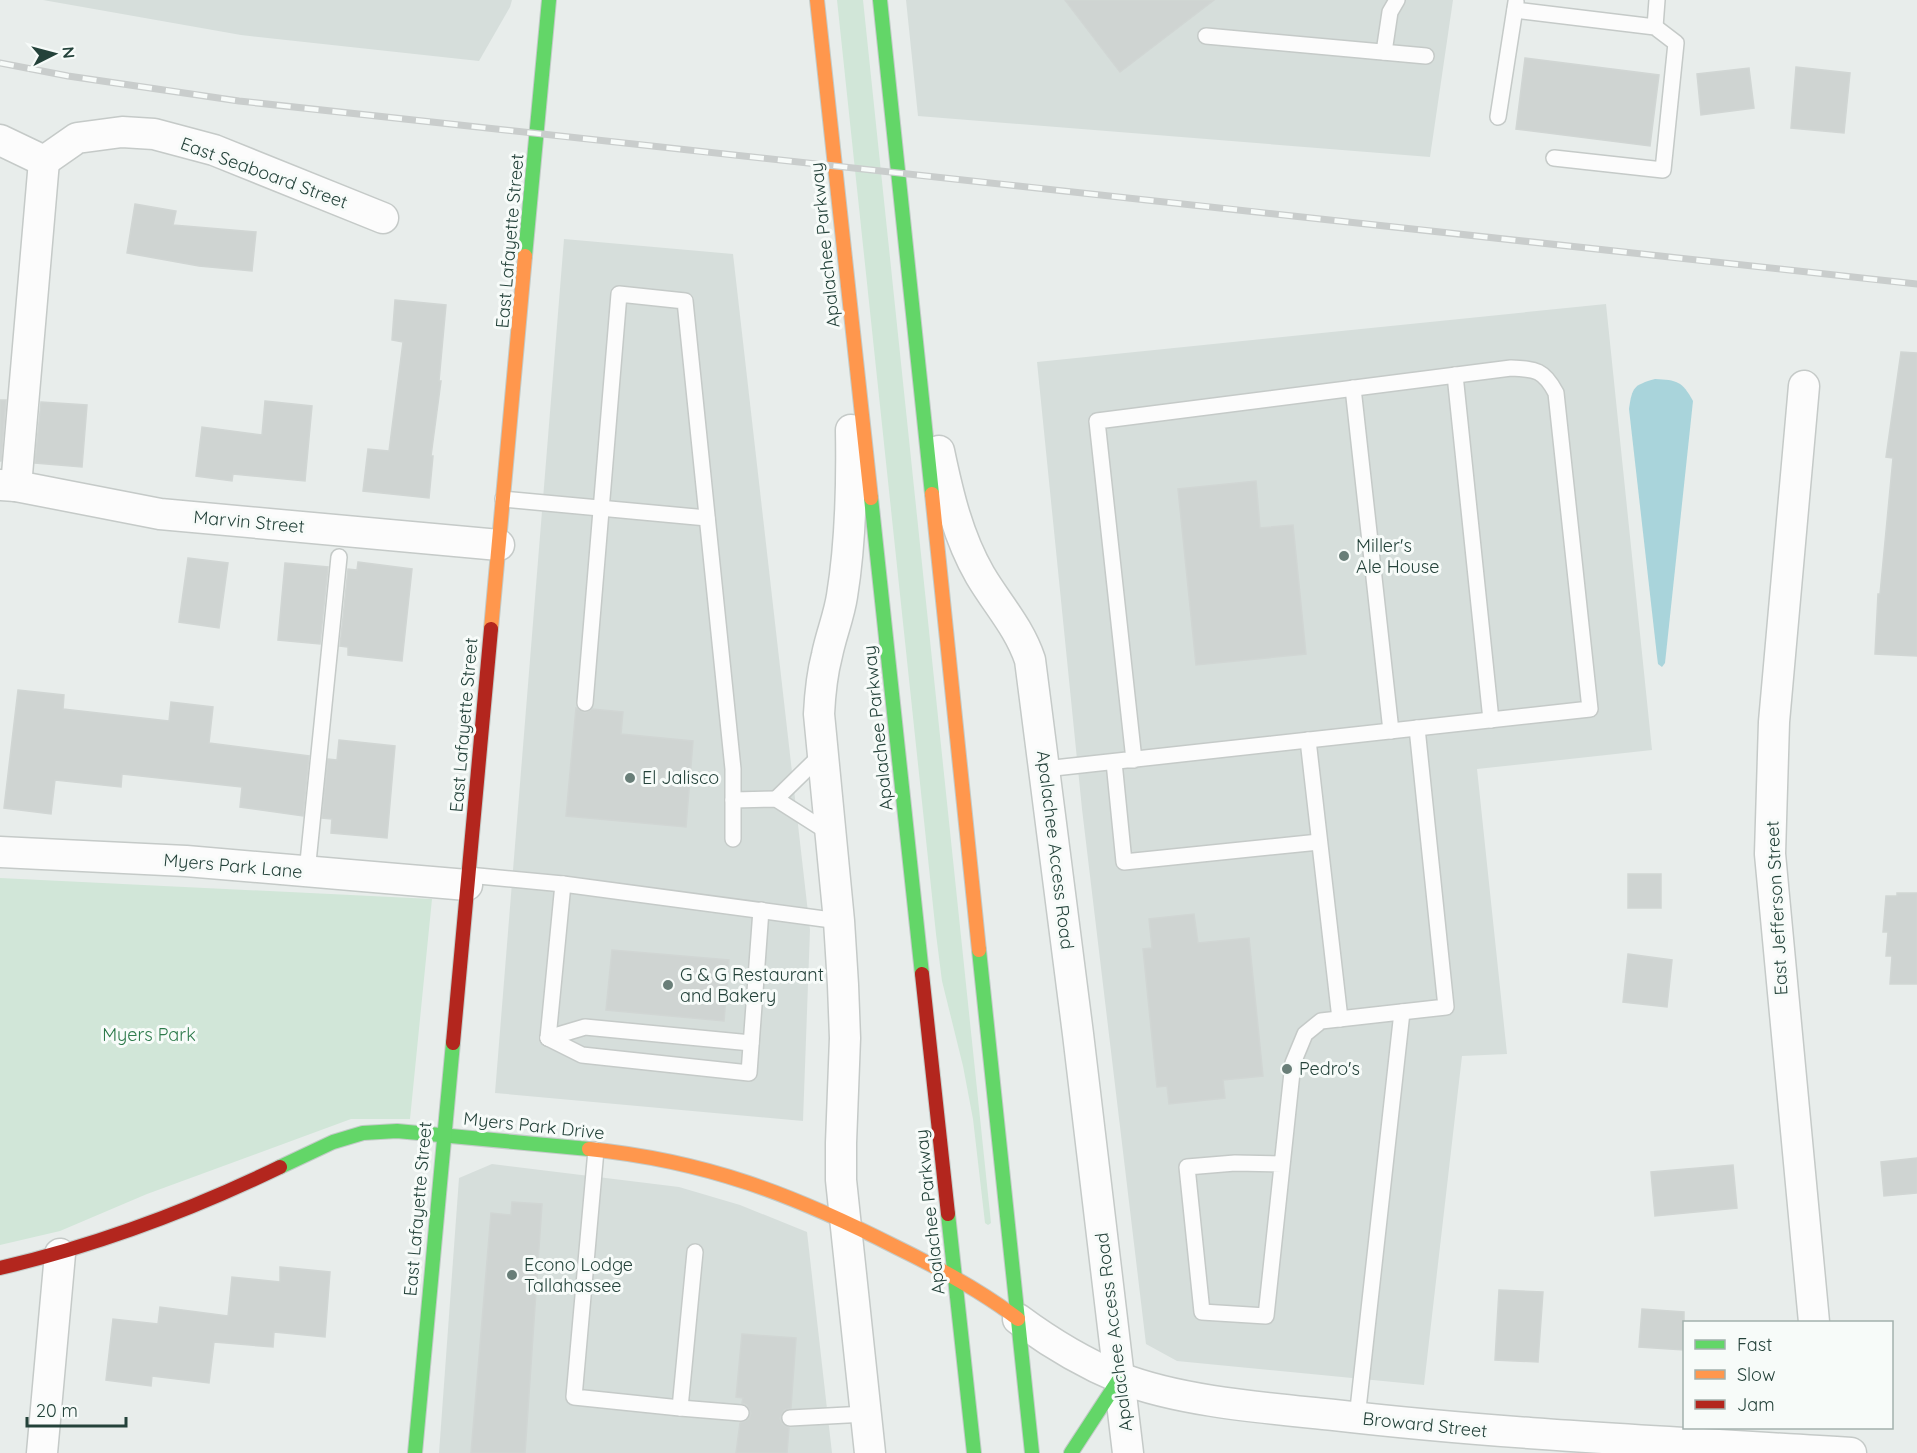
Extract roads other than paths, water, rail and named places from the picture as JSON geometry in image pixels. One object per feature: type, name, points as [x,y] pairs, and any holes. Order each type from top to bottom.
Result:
[{"type":"main road","name":"East Lafayette Street","points":[[415,1453],[549,0]]},
{"type":"main road","name":"Apalachee Parkway","points":[[815,0],[822,45],[974,1453]]},
{"type":"main road","points":[[880,0],[1032,1453]]},
{"type":"main road","name":"Myers Park Drive","points":[[0,1268],[60,1254],[134,1230],[187,1209],[333,1142],[363,1132],[397,1131],[596,1150],[670,1160],[712,1171],[800,1200],[846,1221],[956,1277],[989,1297],[1018,1319]]},
{"type":"main road","points":[[1071,1453],[1120,1378]]},
{"type":"street","name":"East Seaboard Street","points":[[44,161],[77,138],[122,132],[154,134],[214,150],[383,218]]},
{"type":"street","points":[[0,140],[44,161],[8,486]]},
{"type":"street","name":"Apalachee Access Road","points":[[908,267],[931,411],[950,501],[965,544],[979,573],[1019,632],[1025,645],[1032,675],[1128,1453]]},
{"type":"street","points":[[846,277],[851,417],[850,519],[847,563],[841,600],[820,694],[822,754],[839,921],[845,1038],[840,1163],[870,1453]]},
{"type":"street","name":"East Jefferson Street","points":[[1804,386],[1774,722],[1770,854],[1814,1321]]},
{"type":"street","name":"Marvin Street","points":[[8,486],[160,514],[499,545]]},
{"type":"street","name":"Myers Park Lane","points":[[0,852],[186,861],[306,872],[467,880]]},
{"type":"street","points":[[42,1453],[60,1254]]},
{"type":"street","name":"Broward Street","points":[[1018,1319],[1063,1348],[1120,1378],[1149,1387],[1218,1401],[1357,1418],[1494,1442],[1735,1450],[1832,1446]]},
{"type":"lane","points":[[1384,52],[1390,12],[1397,0]]},
{"type":"lane","points":[[1654,27],[1657,0]]},
{"type":"lane","points":[[1498,117],[1516,5],[1654,27],[1676,43],[1663,170],[1554,158]]},
{"type":"lane","points":[[1206,36],[1426,56]]},
{"type":"lane","points":[[585,703],[619,294],[685,301],[733,769],[733,839]]},
{"type":"lane","points":[[1045,770],[1590,709],[1557,393],[1548,378],[1534,369],[1511,368],[1096,421],[1134,760]]},
{"type":"lane","points":[[1455,375],[1491,720]]},
{"type":"lane","points":[[1353,388],[1390,731]]},
{"type":"lane","points":[[503,499],[707,518]]},
{"type":"lane","points":[[306,872],[339,557]]},
{"type":"lane","points":[[1282,1164],[1234,1163],[1187,1167],[1202,1312],[1266,1316],[1293,1063],[1305,1034],[1321,1021],[1446,1007],[1418,728]]},
{"type":"lane","points":[[1308,740],[1340,1019]]},
{"type":"lane","points":[[776,799],[822,754]]},
{"type":"lane","points":[[1114,762],[1124,862],[1320,842]]},
{"type":"lane","points":[[733,800],[776,799],[831,834]]},
{"type":"lane","points":[[467,880],[562,884],[839,921]]},
{"type":"lane","points":[[548,1038],[562,884]]},
{"type":"lane","points":[[548,1038],[582,1055],[749,1073],[761,910]]},
{"type":"lane","points":[[1357,1418],[1402,1012]]},
{"type":"lane","points":[[548,1038],[585,1028],[751,1043]]},
{"type":"lane","points":[[596,1150],[574,1397],[741,1413]]},
{"type":"lane","points":[[680,1408],[695,1252]]},
{"type":"lane","points":[[790,1418],[866,1414]]},
{"type":"water","points":[[1655,379],[1678,383],[1686,389],[1693,401],[1665,663],[1662,667],[1658,664],[1629,409],[1635,388]]},
{"type":"railway","points":[[0,63],[68,76],[239,101],[1917,284]]},
{"type":"place","name":"Miller's Ale House","points":[[1344,556]]},
{"type":"place","name":"El Jalisco","points":[[630,778]]},
{"type":"place","name":"G & G Restaurant and Bakery","points":[[668,985]]},
{"type":"place","name":"Pedro's","points":[[1287,1069]]},
{"type":"place","name":"Econo Lodge Tallahassee","points":[[512,1275]]},
{"type":"park label","name":"Myers Park","points":[[149,1035]]}]
